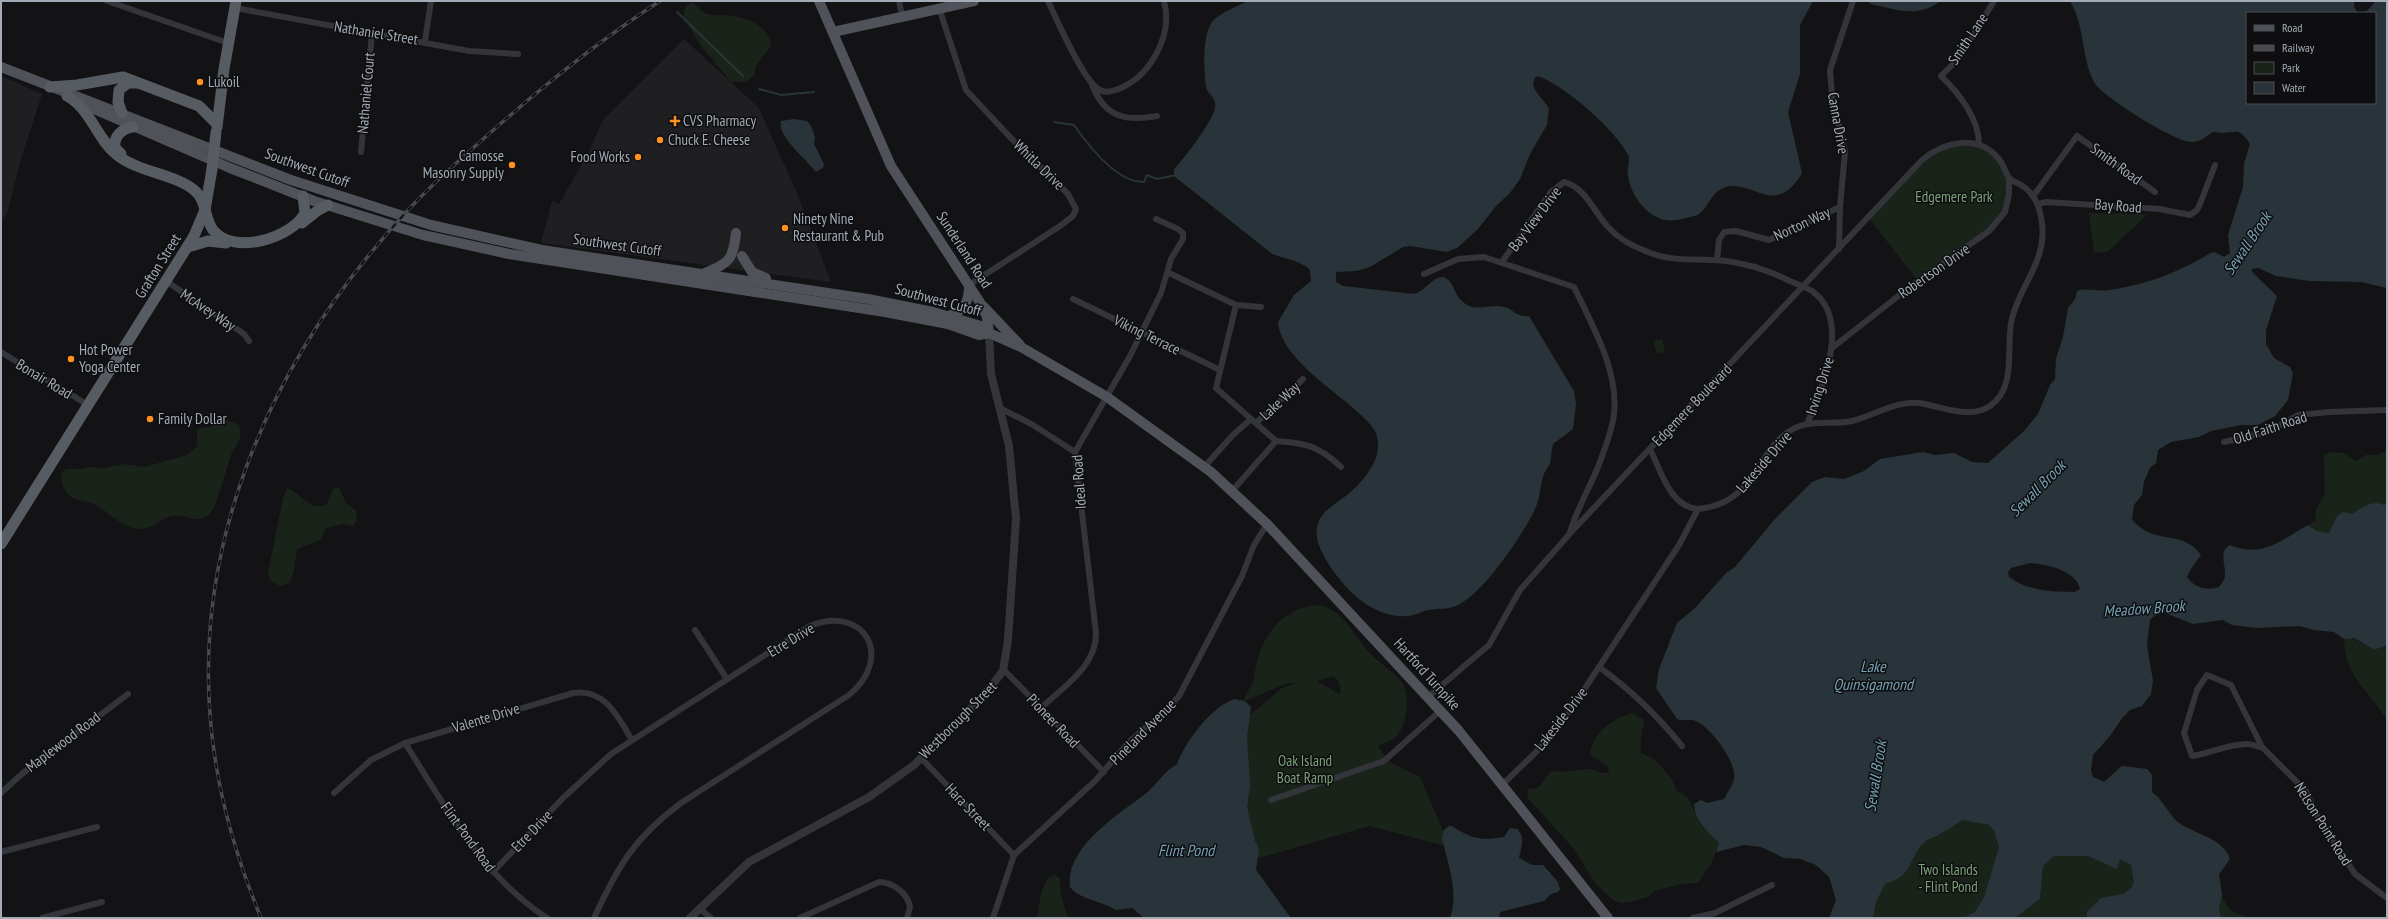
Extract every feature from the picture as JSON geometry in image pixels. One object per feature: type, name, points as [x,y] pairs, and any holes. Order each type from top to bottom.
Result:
[{"type":"highway","name":"Grafton Street","points":[[1,544],[188,247],[205,210],[211,180],[220,96],[236,4]]},
{"type":"highway","points":[[50,87],[77,85],[123,77],[199,106],[217,128]]},
{"type":"highway","points":[[122,113],[118,102],[119,90],[128,83],[139,83]]},
{"type":"highway","name":"Southwest Cutoff","points":[[67,96],[78,102]]},
{"type":"highway","points":[[199,106],[209,104],[220,96]]},
{"type":"highway","points":[[78,102],[99,134],[116,154],[136,165],[188,185],[201,197],[212,229],[221,238],[231,242],[255,242],[281,234],[299,221],[305,213],[303,196]]},
{"type":"highway","points":[[133,127],[124,130],[116,140],[115,148],[124,156],[192,185],[211,180]]},
{"type":"highway","points":[[188,247],[214,240],[237,246],[268,243],[284,236],[312,214],[328,205]]},
{"type":"main road","name":"Sunderland Road","points":[[819,1],[891,166],[981,304],[987,318],[989,333]]},
{"type":"main road","points":[[833,32],[973,1]]},
{"type":"main road","name":"Southwest Cutoff","points":[[1,67],[320,190],[431,224],[542,250],[805,288],[917,308],[981,326],[989,333]]},
{"type":"main road","name":"Southwest Cutoff","points":[[50,87],[67,96]]},
{"type":"main road","name":"Southwest Cutoff","points":[[78,102],[133,127],[303,196],[423,235],[480,249],[885,312],[948,324],[979,335],[989,333]]},
{"type":"main road","points":[[706,273],[722,266],[729,260],[732,255],[736,233]]},
{"type":"main road","points":[[742,256],[747,267],[760,277],[805,288]]},
{"type":"main road","points":[[949,316],[961,310],[967,303],[969,285]]},
{"type":"main road","points":[[981,304],[1009,331],[1021,347]]},
{"type":"main road","points":[[989,333],[1021,347],[1107,397],[1204,467]]},
{"type":"main road","name":"Hartford Turnpike","points":[[1204,467],[1267,524],[1428,697],[1502,785],[1608,918]]},
{"type":"street","points":[[107,1],[228,43]]},
{"type":"street","points":[[425,41],[431,1]]},
{"type":"street","points":[[899,1],[902,16]]},
{"type":"street","points":[[1048,1],[1090,80],[1097,97],[1104,106],[1116,113],[1134,120],[1157,116]]},
{"type":"street","points":[[1090,80],[1098,89],[1110,92],[1127,85],[1140,76],[1151,61],[1162,40],[1166,16],[1164,1]]},
{"type":"street","name":"Canna Drive","points":[[1839,249],[1840,207],[1845,152],[1832,95],[1830,70],[1853,1]]},
{"type":"street","name":"Smith Lane","points":[[1979,144],[1978,132],[1974,120],[1941,76],[1960,57],[1994,1]]},
{"type":"street","name":"Nathaniel Street","points":[[236,4],[372,33],[425,41],[470,51],[518,54]]},
{"type":"street","name":"Whitla Drive","points":[[939,8],[966,90],[995,122],[1068,194],[1076,209],[1073,216],[1060,226],[969,285]]},
{"type":"street","name":"Nathaniel Court","points":[[361,152],[372,33]]},
{"type":"street","name":"Smith Road","points":[[2034,195],[2077,136],[2155,192]]},
{"type":"street","name":"Edgemere Boulevard","points":[[1428,697],[1489,646],[1520,590],[1570,534],[1916,166],[1933,151],[1956,143],[1979,144]]},
{"type":"street","points":[[1979,144],[1996,156],[2004,165],[2009,178],[2034,195]]},
{"type":"street","name":"Bay Road","points":[[2038,204],[2046,202],[2160,209],[2190,215],[2197,210],[2215,165]]},
{"type":"street","name":"Robertson Drive","points":[[1832,348],[1910,286],[1989,232],[2004,212],[2009,194],[2009,178]]},
{"type":"street","name":"Bay View Drive","points":[[1570,534],[1577,510],[1593,478],[1612,424],[1614,405],[1610,377],[1602,351],[1574,288],[1515,268],[1502,262],[1552,192],[1564,182],[1587,199],[1611,230],[1635,247],[1654,255],[1680,260],[1717,260],[1757,268],[1802,287]]},
{"type":"street","name":"Lakeside Drive","points":[[1502,785],[1553,732],[1599,667],[1679,546],[1698,508],[1721,503],[1734,496],[1752,479],[1767,455],[1783,437],[1798,427],[1808,424],[1850,421],[1907,403],[1920,403],[1971,412],[1983,410],[1994,404],[2007,379],[2012,318],[2040,255],[2043,229],[2038,204],[2034,195]]},
{"type":"street","name":"Norton Way","points":[[1717,260],[1719,240],[1724,232],[1736,231],[1770,240],[1840,207]]},
{"type":"street","name":"Ideal Road","points":[[1041,708],[1081,670],[1092,656],[1096,640],[1075,452],[1107,397],[1162,294],[1169,273],[1171,260],[1184,236],[1172,225],[1156,219]]},
{"type":"street","points":[[1424,274],[1444,264],[1465,257],[1484,256],[1502,262]]},
{"type":"street","points":[[1169,273],[1236,305],[1261,307]]},
{"type":"street","name":"McAvey Way","points":[[166,281],[244,334],[249,341]]},
{"type":"street","name":"Irving Drive","points":[[1802,287],[1812,291],[1820,299],[1826,310],[1830,325],[1832,348],[1830,362],[1808,424]]},
{"type":"street","name":"Viking Terrace","points":[[1073,299],[1220,370]]},
{"type":"street","points":[[1236,305],[1216,388],[1276,441],[1310,445],[1322,450],[1341,467]]},
{"type":"street","name":"Westborough Street","points":[[690,918],[749,862],[869,797],[921,758],[997,681],[1003,669],[1013,579],[1016,520],[1009,446],[991,374],[989,333]]},
{"type":"street","name":"Bonair Road","points":[[1,352],[88,405]]},
{"type":"street","name":"Lake Way","points":[[1204,467],[1233,435],[1254,421],[1303,380]]},
{"type":"street","points":[[1000,408],[1033,425],[1075,452]]},
{"type":"street","name":"Old Faith Road","points":[[2224,442],[2268,432],[2298,415],[2329,412],[2387,410]]},
{"type":"street","points":[[1232,491],[1276,441]]},
{"type":"street","points":[[1650,449],[1677,501],[1687,507],[1698,508]]},
{"type":"street","name":"Pineland Avenue","points":[[993,918],[1014,855],[1104,772],[1129,742],[1168,708],[1182,690],[1242,576],[1254,545],[1267,524]]},
{"type":"street","name":"Etre Drive","points":[[492,872],[574,787],[612,754],[632,740],[810,626],[829,620],[844,621],[855,624],[867,637],[872,651],[872,663],[866,679],[849,695],[681,802],[653,824],[638,840],[625,859],[594,918]]},
{"type":"street","points":[[695,630],[727,679]]},
{"type":"street","points":[[1599,667],[1642,701],[1658,717],[1682,746]]},
{"type":"street","name":"Pioneer Road","points":[[1003,669],[1104,772]]},
{"type":"street","name":"Nelson Point Road","points":[[2262,747],[2249,744],[2239,744],[2209,753],[2192,756],[2184,733],[2197,690],[2207,675],[2231,685],[2262,747],[2306,791],[2318,818],[2355,874],[2387,898]]},
{"type":"street","name":"Valente Drive","points":[[334,793],[371,760],[405,743],[561,695],[585,692],[599,697],[608,705],[632,740]]},
{"type":"street","name":"Maplewood Road","points":[[1,793],[23,773],[128,694]]},
{"type":"street","points":[[1271,800],[1371,766],[1390,757],[1440,711]]},
{"type":"street","name":"Flint Pond Road","points":[[405,743],[451,815],[492,872],[523,902],[547,918]]},
{"type":"street","name":"Hara Street","points":[[921,758],[1014,855]]},
{"type":"street","points":[[1,852],[97,827]]},
{"type":"street","points":[[800,918],[879,882],[890,884],[906,897],[910,907],[907,918]]},
{"type":"street","points":[[1693,918],[1715,913],[1772,886]]},
{"type":"street","points":[[42,918],[102,902]]},
{"type":"street","points":[[700,908],[711,918]]},
{"type":"shaded area","points":[[684,39],[759,108],[797,193],[831,282],[541,243],[552,201],[559,204],[587,155],[603,120]]},
{"type":"shaded area","points":[[1,76],[42,94],[21,159],[7,214],[1,220]]},
{"type":"green space","points":[[693,3],[707,14],[727,15],[742,18],[756,24],[766,33],[770,39],[771,46],[755,67],[755,75],[746,82],[731,82],[701,46],[683,17],[686,5]]},
{"type":"green space","name":"Edgemere Park","points":[[1973,144],[1999,159],[2009,178],[2008,200],[1996,224],[1918,281],[1868,217],[1916,166],[1939,148]]},
{"type":"green space","points":[[2089,213],[2148,214],[2107,252],[2094,253]]},
{"type":"green space","points":[[1662,339],[1665,352],[1657,354],[1653,341]]},
{"type":"green space","points":[[218,419],[227,420],[237,424],[241,433],[238,443],[231,455],[214,508],[209,514],[200,519],[173,516],[165,518],[146,528],[135,529],[123,524],[94,504],[71,497],[64,489],[61,475],[66,469],[82,469],[90,467],[103,468],[125,464],[145,467],[187,455],[197,446],[197,429],[210,427]]},
{"type":"green space","points":[[2387,451],[2387,503],[2384,505],[2364,506],[2353,514],[2337,516],[2329,533],[2317,531],[2308,525],[2316,521],[2315,511],[2325,494],[2324,456],[2331,452],[2343,453],[2356,461],[2366,455],[2377,455]]},
{"type":"green space","points":[[287,488],[311,504],[321,506],[327,504],[333,489],[339,488],[346,503],[356,511],[357,520],[353,526],[342,524],[326,528],[320,540],[297,549],[294,570],[290,583],[280,586],[271,581],[268,573],[283,498]]},
{"type":"green space","name":"Oak Island Boat Ramp","points":[[1320,605],[1336,613],[1348,625],[1370,653],[1403,684],[1407,702],[1404,724],[1396,736],[1378,746],[1388,761],[1420,777],[1450,847],[1369,826],[1249,861],[1243,816],[1244,720],[1282,688],[1300,682],[1285,684],[1245,701],[1245,698],[1253,682],[1256,663],[1261,649],[1272,629],[1288,615],[1297,610]],"holes":[[[1334,676],[1339,682],[1341,695],[1317,681]]]},
{"type":"green space","points":[[2350,637],[2374,650],[2387,645],[2387,720],[2353,674],[2345,652],[2344,639]]},
{"type":"green space","points":[[1632,713],[1644,720],[1641,753],[1652,758],[1662,767],[1672,780],[1676,790],[1688,798],[1702,826],[1719,843],[1711,864],[1698,883],[1681,884],[1655,891],[1648,897],[1621,903],[1613,900],[1595,883],[1574,849],[1528,798],[1527,790],[1539,787],[1552,771],[1566,772],[1587,769],[1604,773],[1609,772],[1608,766],[1590,755],[1592,747],[1595,740],[1604,728],[1617,719]]},
{"type":"green space","points":[[2127,766],[2147,769],[2150,771],[2152,792],[2159,797],[2178,823],[2213,840],[2229,856],[2229,861],[2219,874],[2220,891],[2226,904],[2231,909],[2244,916],[2252,918],[2015,918],[2040,899],[2043,866],[2054,856],[2089,856],[2117,868],[2093,777],[2104,782],[2119,768]]},
{"type":"green space","name":"Two Islands - Flint Pond","points":[[1962,820],[1989,825],[1994,831],[1999,847],[1984,897],[1975,912],[1963,918],[1873,918],[1876,902],[1885,884],[1902,876],[1926,841],[1946,831]]},
{"type":"green space","points":[[1055,875],[1060,879],[1061,895],[1068,918],[1037,918],[1040,900],[1046,881]]},
{"type":"water","points":[[1248,1],[1813,1],[1800,25],[1800,74],[1788,112],[1802,173],[1792,187],[1782,194],[1773,196],[1734,186],[1719,190],[1698,215],[1682,219],[1665,220],[1651,214],[1640,203],[1632,190],[1628,176],[1628,155],[1613,134],[1588,109],[1574,98],[1548,80],[1537,76],[1533,84],[1534,89],[1549,109],[1547,125],[1530,154],[1520,179],[1510,193],[1496,206],[1478,229],[1457,248],[1446,252],[1411,246],[1403,247],[1370,267],[1356,271],[1336,272],[1336,282],[1343,286],[1414,294],[1422,290],[1436,279],[1444,277],[1448,279],[1459,298],[1467,305],[1477,308],[1493,306],[1504,307],[1517,314],[1529,316],[1574,391],[1576,403],[1573,429],[1553,444],[1550,463],[1543,479],[1537,505],[1529,520],[1512,548],[1490,577],[1468,599],[1454,607],[1433,609],[1410,616],[1394,616],[1382,612],[1364,603],[1353,594],[1327,562],[1322,553],[1317,537],[1318,522],[1330,507],[1353,490],[1365,477],[1377,454],[1378,445],[1375,431],[1362,416],[1300,362],[1289,349],[1281,336],[1278,322],[1294,295],[1311,281],[1310,270],[1306,266],[1297,262],[1271,253],[1174,176],[1174,169],[1191,149],[1209,122],[1215,108],[1215,101],[1206,87],[1204,61],[1206,40],[1211,23],[1227,11]]},
{"type":"water","points":[[1867,1],[1940,1],[1932,7],[1923,10],[1906,11],[1871,4]]},
{"type":"water","name":"Lake Quinsigamond","points":[[2070,1],[2354,1],[2354,7],[2357,12],[2246,12],[2246,104],[2376,104],[2376,12],[2366,12],[2376,1],[2387,1],[2387,288],[2361,282],[2309,281],[2276,276],[2258,268],[2252,269],[2252,272],[2277,296],[2266,330],[2266,344],[2274,358],[2290,367],[2293,373],[2288,400],[2275,416],[2258,425],[2241,425],[2211,431],[2199,437],[2171,442],[2158,450],[2156,463],[2150,468],[2144,482],[2142,495],[2134,505],[2132,520],[2141,528],[2151,533],[2177,539],[2193,547],[2201,555],[2187,577],[2197,586],[2210,589],[2219,587],[2224,579],[2225,572],[2223,555],[2226,548],[2230,545],[2242,549],[2262,549],[2272,546],[2308,525],[2317,531],[2329,533],[2337,516],[2343,512],[2353,514],[2367,505],[2375,503],[2384,505],[2387,503],[2387,645],[2374,650],[2354,638],[2344,639],[2334,632],[2313,630],[2300,626],[2256,628],[2232,625],[2223,620],[2193,624],[2165,613],[2154,616],[2150,620],[2147,645],[2153,681],[2151,694],[2142,706],[2130,710],[2123,717],[2110,736],[2093,755],[2091,770],[2093,777],[2104,782],[2122,766],[2147,769],[2152,775],[2152,792],[2156,795],[2174,819],[2191,830],[2221,845],[2230,859],[2219,874],[2222,894],[2219,909],[2221,918],[2087,918],[2087,912],[2101,898],[2123,894],[2131,888],[2134,882],[2131,865],[2120,859],[2117,869],[2088,856],[2054,856],[2043,866],[2040,899],[2015,918],[1963,918],[1975,912],[1984,897],[1999,847],[1994,831],[1989,825],[1962,820],[1946,831],[1926,841],[1902,876],[1885,884],[1876,902],[1873,918],[1829,918],[1836,900],[1829,877],[1816,865],[1800,859],[1784,858],[1761,847],[1744,845],[1716,852],[1719,843],[1699,821],[1694,804],[1701,800],[1707,803],[1724,799],[1734,779],[1732,764],[1722,747],[1704,726],[1695,721],[1677,719],[1656,688],[1659,669],[1677,623],[1695,608],[1726,573],[1735,567],[1775,519],[1812,482],[1825,477],[1844,479],[1864,471],[1880,459],[1923,452],[1935,455],[1954,453],[1972,462],[1988,463],[2024,431],[2038,414],[2050,385],[2055,379],[2056,359],[2063,337],[2068,308],[2075,299],[2077,291],[2085,289],[2110,290],[2139,284],[2175,272],[2211,253],[2215,252],[2224,257],[2230,253],[2228,235],[2243,187],[2244,164],[2250,144],[2244,135],[2239,132],[2213,132],[2194,142],[2182,140],[2155,127],[2110,98],[2094,82],[2087,62],[2078,21]],"holes":[[[2030,563],[2060,569],[2073,577],[2080,589],[2075,592],[2040,590],[2016,582],[2009,577],[2008,572],[2011,568]]]},
{"type":"water","points":[[794,119],[807,121],[811,126],[815,137],[814,144],[824,164],[823,168],[816,172],[794,148],[783,133],[781,121]]},
{"type":"water","name":"Flint Pond","points":[[1234,699],[1245,701],[1251,707],[1247,737],[1250,786],[1247,807],[1255,841],[1259,849],[1256,870],[1291,918],[1144,918],[1132,908],[1116,910],[1104,904],[1085,898],[1074,891],[1070,887],[1071,873],[1076,859],[1084,846],[1107,823],[1144,795],[1172,767],[1177,764],[1186,745],[1200,726],[1216,710],[1225,703]]},
{"type":"water","points":[[1449,826],[1452,826],[1465,834],[1482,839],[1504,837],[1510,828],[1517,829],[1520,832],[1522,839],[1519,858],[1532,865],[1543,865],[1558,882],[1560,889],[1558,892],[1551,894],[1544,901],[1500,912],[1499,918],[1450,918],[1453,898],[1452,878],[1442,838],[1444,830]]},
{"type":"waterway","points":[[677,12],[743,76]]},
{"type":"waterway","points":[[759,89],[781,95],[814,92]]},
{"type":"waterway","points":[[1054,122],[1074,125],[1104,161],[1114,170],[1134,181],[1144,182],[1147,175],[1157,179],[1176,175]]},
{"type":"railway","points":[[261,918],[248,885],[227,816],[219,781],[209,701],[211,623],[223,547],[244,472],[275,401],[313,333],[358,268],[410,208],[470,151],[552,80],[594,47],[660,1]]},
{"type":"place","name":"Lukoil","points":[[200,82]]},
{"type":"place","name":"CVS Pharmacy","points":[[675,121]]},
{"type":"place","name":"Chuck E. Cheese","points":[[660,140]]},
{"type":"place","name":"Food Works","points":[[638,157]]},
{"type":"place","name":"Camosse Masonry Supply","points":[[512,165]]},
{"type":"place","name":"Ninety Nine Restaurant & Pub","points":[[785,228]]},
{"type":"place","name":"Hot Power Yoga Center","points":[[71,359]]},
{"type":"place","name":"Family Dollar","points":[[150,419]]},
{"type":"water label","name":"Sewall Brook","points":[[2247,243]]},
{"type":"water label","name":"Sewall Brook","points":[[2037,488]]},
{"type":"water label","name":"Meadow Brook","points":[[2144,608]]},
{"type":"water label","name":"Sewall Brook","points":[[1875,776]]}]
